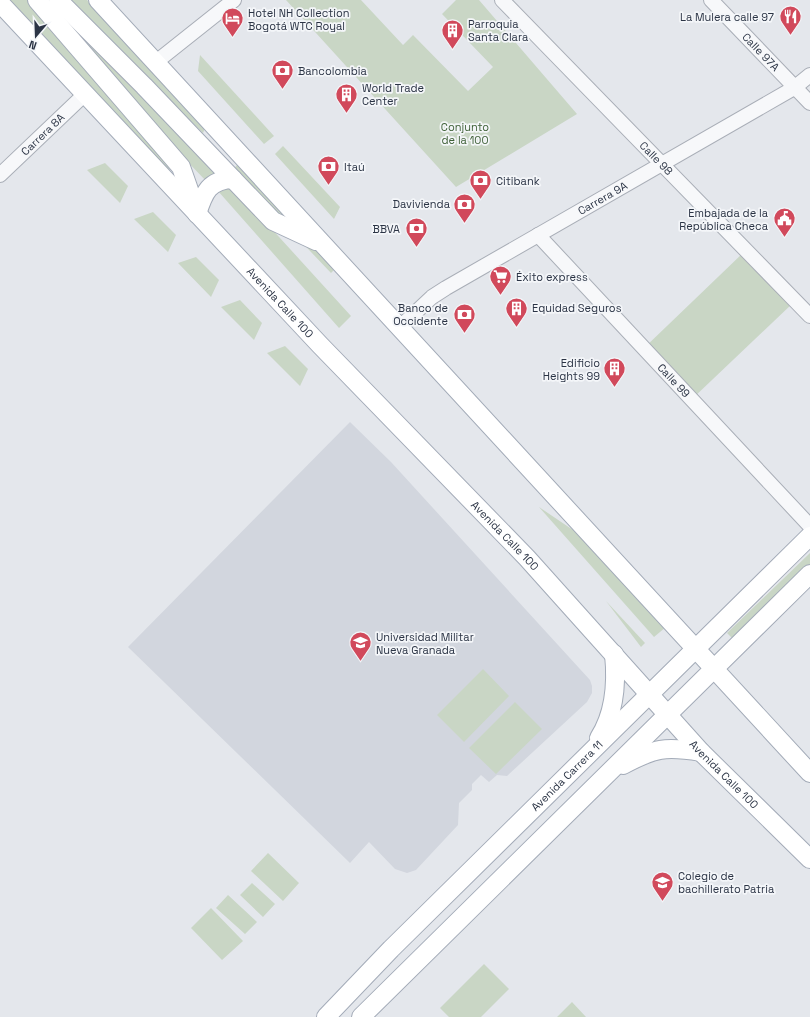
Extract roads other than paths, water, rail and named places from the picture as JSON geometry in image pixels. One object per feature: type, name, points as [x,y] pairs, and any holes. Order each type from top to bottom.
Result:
[{"type":"main road","name":"Avenida Calle 100","points":[[37,0],[181,167],[197,214]]},
{"type":"main road","points":[[58,0],[273,221],[324,245]]},
{"type":"main road","points":[[98,0],[810,773]]},
{"type":"main road","name":"Avenida Calle 100","points":[[0,3],[320,345],[527,558],[701,752],[810,859]]},
{"type":"main road","points":[[203,148],[242,156]]},
{"type":"main road","points":[[197,214],[203,198],[214,183],[223,179],[233,179]]},
{"type":"main road","name":"Avenida Carrera 11","points":[[326,1017],[391,949],[810,536]]},
{"type":"main road","points":[[361,1017],[713,668],[810,574]]},
{"type":"main road","points":[[592,751],[602,734],[613,702],[616,682],[614,654]]},
{"type":"main road","points":[[602,778],[622,766],[655,750],[667,748],[701,752]]},
{"type":"street","points":[[156,62],[234,0]]},
{"type":"street","name":"Calle 98","points":[[502,0],[810,316]]},
{"type":"street","name":"Calle 97A","points":[[711,0],[810,103]]},
{"type":"street","name":"Carrera 9A","points":[[400,327],[437,294],[794,88],[810,75]]},
{"type":"street","name":"Carrera 8A","points":[[0,175],[85,94]]},
{"type":"street","name":"Calle 99","points":[[538,235],[810,526]]},
{"type":"place","name":"La Mulera calle 97","points":[[790,36]]},
{"type":"place","name":"Hotel NH Collection Bogotá WTC Royal","points":[[232,38]]},
{"type":"place","name":"Parroquia Santa Clara","points":[[452,50]]},
{"type":"place","name":"Bancolombia","points":[[283,90]]},
{"type":"place","name":"World Trade Center","points":[[347,114]]},
{"type":"place","name":"Itaú","points":[[329,186]]},
{"type":"place","name":"Citibank","points":[[481,200]]},
{"type":"place","name":"Davivienda","points":[[465,224]]},
{"type":"place","name":"Embajada de la República Checa","points":[[784,238]]},
{"type":"place","name":"BBVA","points":[[416,248]]},
{"type":"place","name":"Éxito express","points":[[500,296]]},
{"type":"place","name":"Equidad Seguros","points":[[517,328]]},
{"type":"place","name":"Banco de Occidente","points":[[464,334]]},
{"type":"place","name":"Edificio Heights 99","points":[[615,388]]},
{"type":"place","name":"Universidad Militar Nueva Granada","points":[[360,662]]},
{"type":"place","name":"Colegio de bachillerato Patria","points":[[662,902]]},
{"type":"park label","name":"Conjunto de la 100","points":[[465,133]]}]
